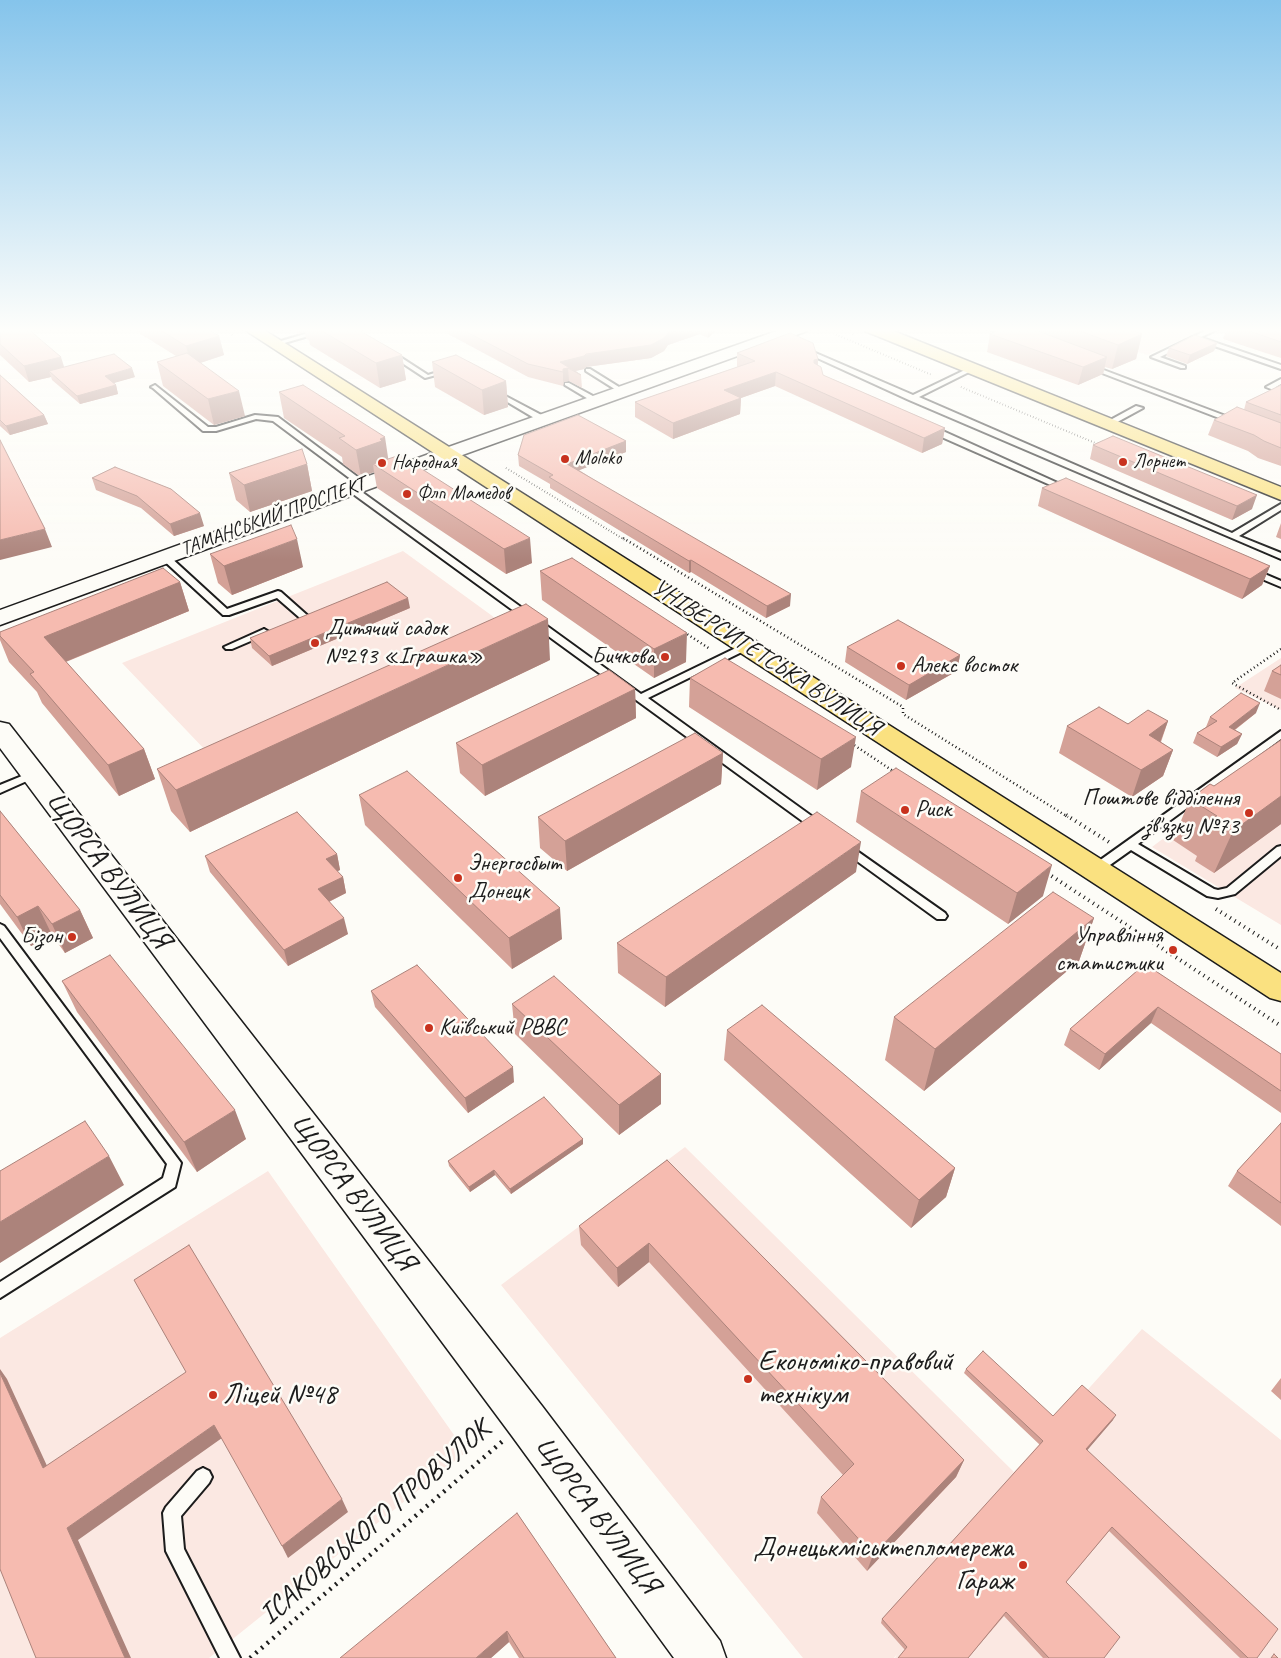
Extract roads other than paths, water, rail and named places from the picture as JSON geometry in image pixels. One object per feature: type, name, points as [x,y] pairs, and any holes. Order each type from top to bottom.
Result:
[{"type":"main road","name":"УНІВЕРСИТЕТСЬКА ВУЛИЦЯ","points":[[371,405],[1096,869],[1281,990]]},
{"type":"main road","points":[[1061,405],[1281,494]]},
{"type":"street","name":"ТАМАНСЬКИЙ ПРОСПЕКТ","points":[[0,618],[583,405]]},
{"type":"street","name":"ЩОРСА ВУЛИЦЯ","points":[[0,730],[527,1421],[703,1658]]},
{"type":"lane","points":[[178,405],[206,429],[216,429],[255,417],[275,419],[358,486],[640,698],[941,916]]},
{"type":"lane","points":[[518,405],[544,420]]},
{"type":"lane","points":[[929,405],[1281,556]]},
{"type":"lane","points":[[1193,405],[1245,425]]},
{"type":"lane","points":[[1107,424],[1139,408]]},
{"type":"lane","points":[[925,426],[1071,491]]},
{"type":"lane","points":[[1233,536],[1281,506]]},
{"type":"lane","points":[[165,557],[226,613],[278,594],[303,616]]},
{"type":"lane","points":[[1244,568],[1281,584]]},
{"type":"lane","points":[[229,647],[270,630]]},
{"type":"lane","points":[[640,698],[747,646]]},
{"type":"lane","points":[[1096,869],[1281,734]]},
{"type":"lane","points":[[0,789],[34,774]]},
{"type":"lane","points":[[1126,848],[1211,893],[1218,894],[1231,891],[1281,850]]},
{"type":"lane","points":[[0,929],[174,1163],[170,1182],[0,1291]]},
{"type":"lane","points":[[203,1477],[172,1513],[175,1551],[230,1658]]},
{"type":"place","name":"Moloko","points":[[565,459]]},
{"type":"place","name":"Лорнет","points":[[1123,462]]},
{"type":"place","name":"Народная","points":[[382,463]]},
{"type":"place","name":"Флп Мамедов","points":[[407,494]]},
{"type":"place","name":"Дитячий садок №293 «Іграшка»","points":[[315,643]]},
{"type":"place","name":"Бичкова","points":[[665,657]]},
{"type":"place","name":"Алекс восток","points":[[901,666]]},
{"type":"place","name":"Риск","points":[[905,810]]},
{"type":"place","name":"Поштове відділення зв'язку №73","points":[[1249,813]]},
{"type":"place","name":"Энергосбыт Донецк","points":[[458,878]]},
{"type":"place","name":"Бізон","points":[[72,937]]},
{"type":"place","name":"Управління статистики","points":[[1173,950]]},
{"type":"place","name":"Київський РВВС","points":[[429,1028]]},
{"type":"place","name":"Економіко-правовий технікум","points":[[748,1379]]},
{"type":"place","name":"Ліцей №48","points":[[213,1395]]},
{"type":"place","name":"Донецькміськтепломережа Гараж","points":[[1023,1565]]}]
